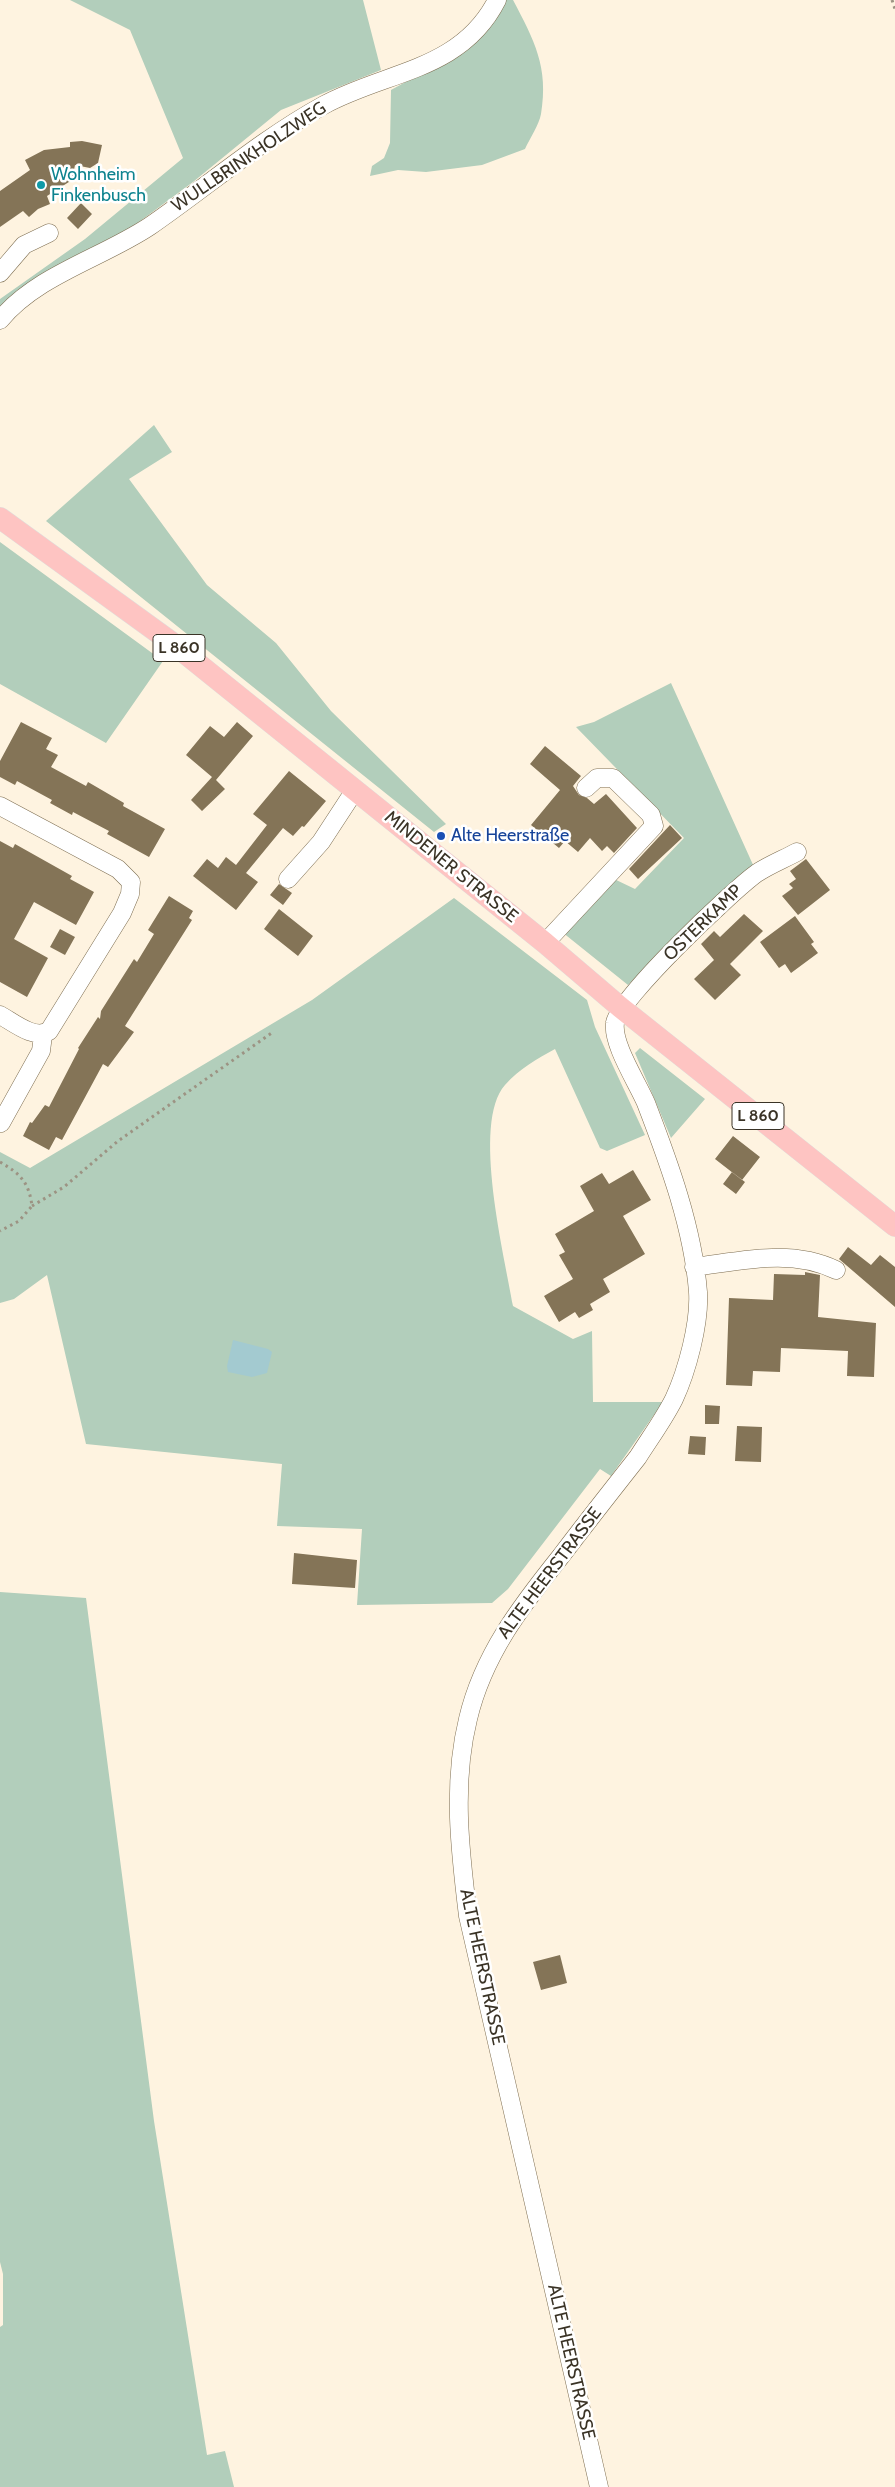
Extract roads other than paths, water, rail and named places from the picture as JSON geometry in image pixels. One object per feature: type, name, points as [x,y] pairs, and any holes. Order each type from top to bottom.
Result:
[{"type":"main road","name":"MINDENER STRASSE","points":[[0,518],[172,642],[545,943],[620,1008],[895,1226]]},
{"type":"street","name":"WULLBRINKHOLZWEG","points":[[0,320],[9,309],[54,278],[113,249],[150,226],[284,129],[325,104],[443,57],[462,44],[482,25],[497,0]]},
{"type":"street","points":[[0,273],[24,245],[49,233]]},
{"type":"street","points":[[545,943],[654,826],[652,815],[613,778],[597,778],[586,788]]},
{"type":"street","points":[[288,879],[321,842],[356,790]]},
{"type":"street","points":[[0,806],[118,868],[130,882],[130,894],[122,913],[49,1031],[43,1035],[36,1034],[0,1015]]},
{"type":"street","name":"OSTERKAMP","points":[[620,1008],[672,952],[737,888],[759,872],[797,852]]},
{"type":"street","name":"ALTE HEERSTRASSE","points":[[599,2487],[468,1916],[460,1851],[459,1798],[468,1720],[479,1683],[494,1649],[515,1614],[638,1456],[674,1397],[694,1331],[698,1294],[681,1209],[660,1140],[618,1042],[615,1023],[620,1008]]},
{"type":"street","points":[[1,1123],[41,1051],[43,1035]]},
{"type":"street","points":[[694,1267],[773,1257],[801,1258],[820,1262],[836,1270]]},
{"type":"water","points":[[233,1340],[268,1349],[272,1352],[267,1373],[252,1377],[228,1372],[227,1366]]},
{"type":"place","name":"Wohnheim Finkenbusch","points":[[41,185]]},
{"type":"place","name":"Alte Heerstraße","points":[[441,836]]}]
